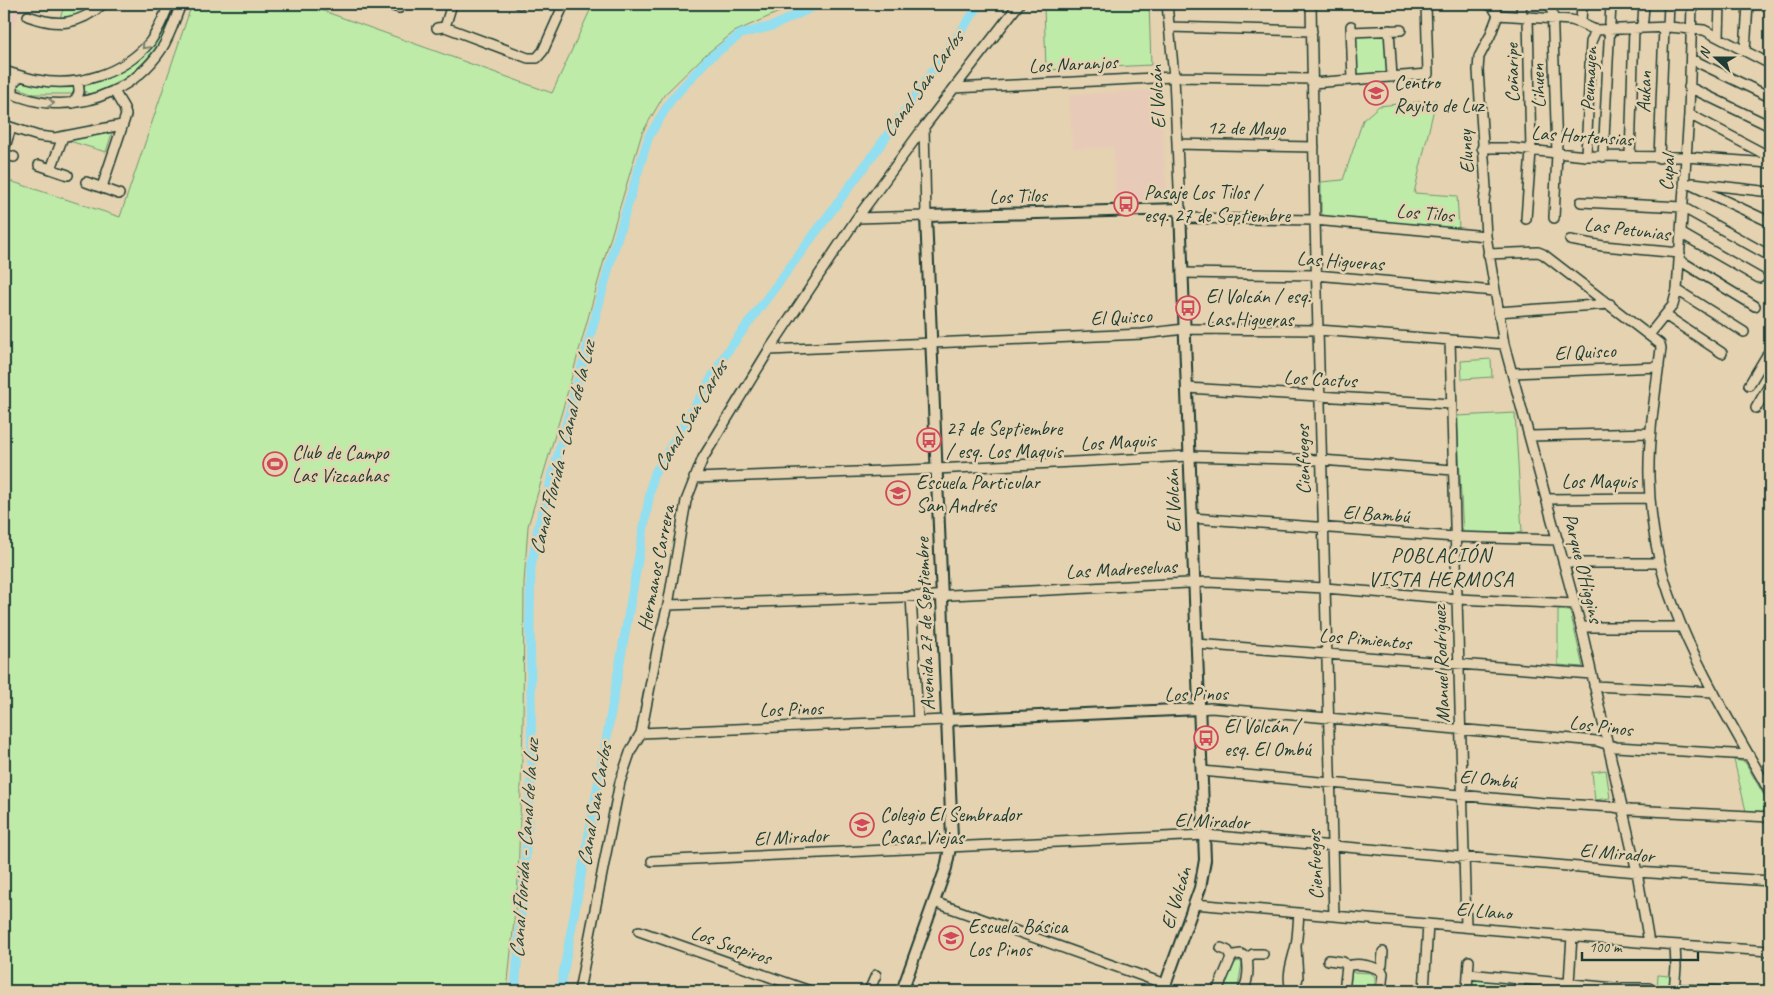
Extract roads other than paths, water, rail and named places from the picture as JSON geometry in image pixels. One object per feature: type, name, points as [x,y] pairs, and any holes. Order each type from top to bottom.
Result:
[{"type":"street","points":[[28,16],[51,23],[69,22],[87,16],[103,4]]},
{"type":"street","points":[[4,70],[46,82],[77,81],[108,72],[136,55],[151,40],[163,20],[169,4]]},
{"type":"street","points":[[4,91],[37,102],[73,103],[94,99],[114,91],[140,74],[161,49],[172,28],[181,4]]},
{"type":"street","points":[[387,4],[399,8],[401,4]]},
{"type":"street","points":[[452,4],[441,28],[528,58],[537,58],[542,52],[564,4]]},
{"type":"street","name":"Hermanos Carrera","points":[[579,991],[620,782],[631,750],[641,733],[659,640],[668,606],[686,501],[694,478],[703,458],[769,350],[857,218],[924,127],[1019,4]]},
{"type":"street","name":"El Volcán","points":[[1164,988],[1204,873],[1202,770],[1180,214],[1174,77],[1167,4]]},
{"type":"street","name":"Cienfuegos","points":[[1311,4],[1319,396],[1334,916]]},
{"type":"street","name":"Los Naranjos","points":[[954,88],[1174,77],[1312,81],[1428,74],[1426,4]]},
{"type":"street","points":[[1489,4],[1498,15],[1554,18],[1581,22],[1596,30],[1666,27],[1704,30],[1770,64]]},
{"type":"street","name":"Coñaripe","points":[[1521,4],[1525,16],[1531,152],[1526,219]]},
{"type":"street","name":"Lihuen","points":[[1552,4],[1554,18],[1557,153],[1554,218]]},
{"type":"street","points":[[1581,22],[1582,4]]},
{"type":"street","name":"Peumayen","points":[[1603,157],[1611,4]]},
{"type":"street","points":[[1630,157],[1638,28],[1643,20],[1644,4]]},
{"type":"street","name":"Aukan","points":[[1659,158],[1666,27],[1669,4]]},
{"type":"street","name":"Cupal","points":[[1649,335],[1673,305],[1677,290],[1689,114],[1692,4]]},
{"type":"street","points":[[1719,37],[1720,4]]},
{"type":"street","points":[[1745,51],[1748,4]]},
{"type":"street","name":"Eluney","points":[[1484,202],[1486,188],[1482,148],[1478,57],[1490,36],[1498,15]]},
{"type":"street","points":[[1169,27],[1312,31]]},
{"type":"street","points":[[1353,80],[1351,29],[1400,30]]},
{"type":"street","points":[[1389,30],[1392,77]]},
{"type":"street","points":[[1586,156],[1591,42],[1596,30]]},
{"type":"street","points":[[1691,59],[1770,97]]},
{"type":"street","points":[[13,94],[13,83],[20,76]]},
{"type":"street","points":[[73,103],[79,95],[80,88],[77,81]]},
{"type":"street","points":[[1689,87],[1770,126]]},
{"type":"street","points":[[102,188],[126,115],[114,91]]},
{"type":"street","points":[[1689,114],[1770,157]]},
{"type":"street","points":[[4,150],[8,126],[38,136],[55,138],[122,125]]},
{"type":"street","name":"Avenida 27 de Septiembre","points":[[902,991],[946,868],[951,848],[952,829],[941,595],[924,127]]},
{"type":"street","points":[[51,169],[63,137]]},
{"type":"street","name":"12 de Mayo","points":[[1177,144],[1314,147]]},
{"type":"street","name":"Las Hortensias","points":[[1482,148],[1509,148],[1531,152],[1603,157],[1686,157],[1770,163]]},
{"type":"street","points":[[4,154],[14,157]]},
{"type":"street","points":[[39,165],[68,175]]},
{"type":"street","points":[[86,182],[119,194]]},
{"type":"street","points":[[1685,182],[1770,192]]},
{"type":"street","points":[[1685,182],[1770,222]]},
{"type":"street","name":"Parque O'Higgins","points":[[1484,202],[1488,254],[1504,344],[1575,604],[1637,872],[1649,943]]},
{"type":"street","points":[[1581,202],[1682,207],[1770,256]]},
{"type":"street","name":"Los Tilos","points":[[857,218],[1180,214],[1315,220],[1486,236]]},
{"type":"street","points":[[1682,234],[1759,278]]},
{"type":"street","name":"Las Petunias","points":[[1570,240],[1680,256]]},
{"type":"street","points":[[1488,254],[1541,253],[1660,344],[1659,367],[1650,433],[1650,498],[1660,563],[1681,627],[1714,692],[1770,793]]},
{"type":"street","points":[[1680,256],[1754,306]]},
{"type":"street","name":"Las Higueras","points":[[1182,273],[1316,275],[1494,291]]},
{"type":"street","points":[[1677,290],[1744,332]]},
{"type":"street","points":[[1498,312],[1610,304]]},
{"type":"street","points":[[1665,315],[1722,353]]},
{"type":"street","name":"El Quisco","points":[[769,350],[1143,334],[1184,329],[1318,330],[1504,344]]},
{"type":"street","name":"Manuel Rodríguez","points":[[1450,340],[1466,927]]},
{"type":"street","points":[[1749,385],[1769,354]]},
{"type":"street","name":"El Quisco","points":[[1513,373],[1659,367]]},
{"type":"street","points":[[1756,408],[1770,384]]},
{"type":"street","name":"Los Cactus","points":[[1187,388],[1451,404]]},
{"type":"street","points":[[1530,436],[1650,433]]},
{"type":"street","name":"Los Maquis","points":[[694,478],[936,469],[1189,456],[1321,460],[1453,470]]},
{"type":"street","name":"Los Maquis","points":[[1547,499],[1650,498]]},
{"type":"street","name":"El Bambú","points":[[1192,518],[1455,537],[1558,540]]},
{"type":"street","points":[[1564,563],[1660,563]]},
{"type":"street","name":"Las Madreselvas","points":[[668,606],[1208,582],[1325,588],[1457,599],[1575,604]]},
{"type":"street","points":[[911,596],[918,722]]},
{"type":"street","points":[[1580,627],[1681,627]]},
{"type":"street","name":"Los Pimientos","points":[[1196,644],[1591,674]]},
{"type":"street","points":[[1594,686],[1714,692]]},
{"type":"street","name":"Los Pinos","points":[[641,733],[1211,708],[1597,741],[1616,747],[1749,755]]},
{"type":"street","name":"El Ombú","points":[[1202,770],[1622,809],[1770,817]]},
{"type":"street","name":"El Mirador","points":[[652,861],[1204,835],[1637,872],[1770,881]]},
{"type":"street","points":[[934,902],[1164,988]]},
{"type":"street","name":"El Llano","points":[[1194,904],[1649,943],[1770,951]]},
{"type":"street","points":[[1299,913],[1296,945],[1299,968],[1294,990],[1307,991]]},
{"type":"street","points":[[1424,991],[1428,924]]},
{"type":"street","name":"Los Suspiros","points":[[640,931],[810,991]]},
{"type":"street","points":[[1568,988],[1572,936]]},
{"type":"street","points":[[1675,945],[1674,990],[1724,991]]},
{"type":"street","points":[[1221,948],[1228,951],[1231,958]]},
{"type":"street","points":[[1379,969],[1382,965],[1383,952]]},
{"type":"street","points":[[1217,991],[1231,958],[1234,955],[1241,954],[1247,958]]},
{"type":"street","points":[[1247,958],[1253,954],[1263,954]]},
{"type":"street","points":[[1247,958],[1248,974],[1244,991],[1254,991]]},
{"type":"street","points":[[1328,960],[1343,962],[1347,966]]},
{"type":"street","points":[[1467,991],[1469,961]]},
{"type":"street","points":[[1347,966],[1352,964],[1379,969],[1383,973],[1381,991]]},
{"type":"street","points":[[1344,991],[1347,966]]},
{"type":"street","points":[[1468,974],[1520,979],[1568,988],[1649,988]]},
{"type":"street","points":[[870,991],[876,975]]},
{"type":"street","points":[[1519,991],[1520,979]]},
{"type":"waterway","name":"Canal Florida - Canal de la Luz","points":[[515,991],[532,771],[531,567],[538,528],[612,256],[649,136],[671,100],[708,59],[741,34],[773,26],[819,4]]},
{"type":"waterway","name":"Canal San Carlos","points":[[560,991],[653,476],[727,352],[876,151],[980,4]]},
{"type":"place","name":"Centro Rayito de Luz","points":[[1376,93]]},
{"type":"place","name":"Pasaje Los Tilos / esq. 27 de Septiembre","points":[[1126,204]]},
{"type":"place","name":"El Volcán / esq. Las Higueras","points":[[1188,308]]},
{"type":"place","name":"27 de Septiembre / esq. Los Maquis","points":[[929,440]]},
{"type":"place","name":"Club de Campo Las Vizcachas","points":[[275,464]]},
{"type":"place","name":"Escuela Particular San Andrés","points":[[898,493]]},
{"type":"place","name":"El Volcán / esq. El Ombú","points":[[1206,738]]},
{"type":"place","name":"Colegio El Sembrador Casas Viejas","points":[[862,825]]},
{"type":"place","name":"Escuela Básica Los Pinos","points":[[951,938]]},
{"type":"district","name":"POBLACIÓN VISTA HERMOSA","points":[[1441,567]]}]
